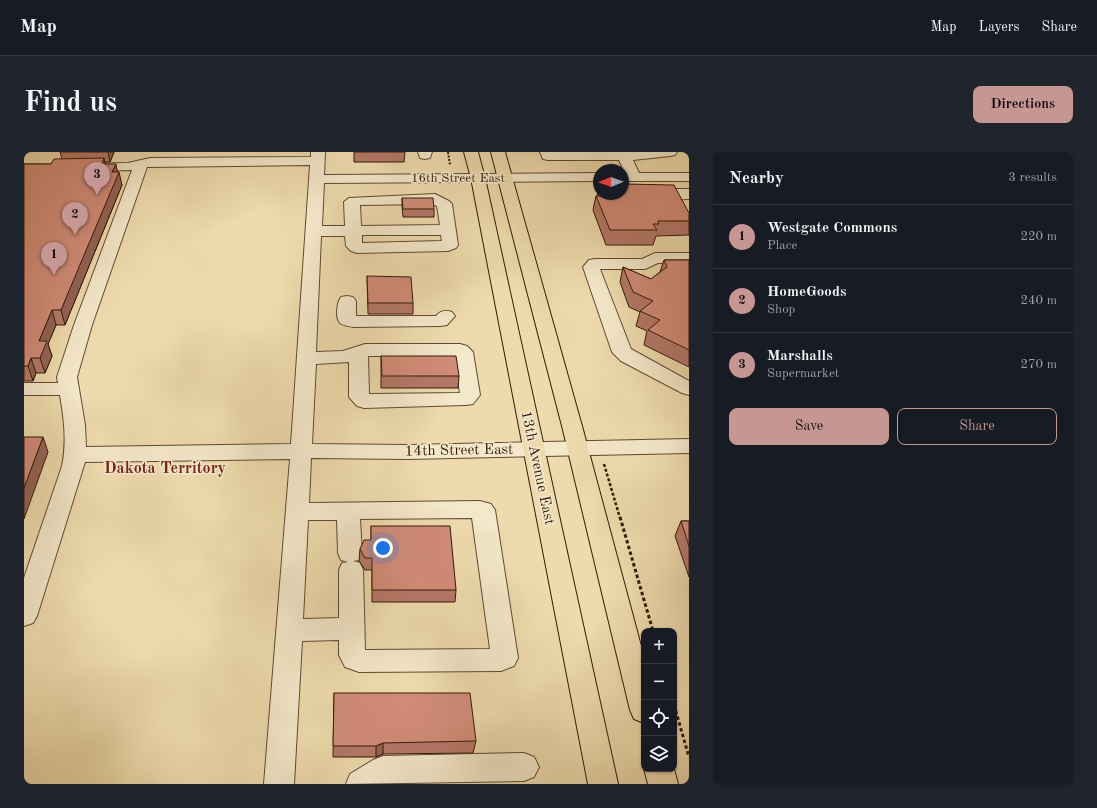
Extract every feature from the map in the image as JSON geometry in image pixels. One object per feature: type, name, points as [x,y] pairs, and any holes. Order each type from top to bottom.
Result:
[{"type":"main road","name":"13th Avenue East","points":[[471,152],[478,178],[603,784]]},
{"type":"main road","points":[[498,152],[577,448],[641,700]]},
{"type":"main road","points":[[660,772],[663,784]]},
{"type":"street","points":[[547,152],[548,156],[644,156],[670,152]]},
{"type":"street","points":[[624,156],[633,177],[651,193],[689,194]]},
{"type":"street","name":"16th Street East","points":[[72,167],[128,167],[150,162],[318,164],[478,178],[593,177]]},
{"type":"street","points":[[279,784],[318,164]]},
{"type":"street","points":[[24,616],[73,466],[75,455],[75,425],[67,377],[83,325],[140,168],[138,165]]},
{"type":"street","points":[[633,177],[689,177]]},
{"type":"street","points":[[314,231],[449,230],[444,204],[439,200],[431,199],[354,201],[352,202],[354,230]]},
{"type":"street","points":[[689,258],[655,258],[645,264],[595,264],[591,267],[622,352],[628,358],[689,389]]},
{"type":"street","points":[[347,301],[347,319],[353,322],[441,321],[446,316]]},
{"type":"street","points":[[306,358],[345,356],[358,352],[365,350],[456,350],[463,352],[470,395],[466,399],[364,401],[360,399],[358,352]]},
{"type":"street","points":[[24,389],[69,389]]},
{"type":"street","name":"14th Street East","points":[[75,455],[301,451],[408,452],[689,446]]},
{"type":"street","points":[[297,512],[348,511],[480,509],[483,510],[505,658],[501,660],[359,661],[354,659],[352,655],[351,562],[348,511]]},
{"type":"street","points":[[289,630],[351,629]]},
{"type":"street","points":[[361,784],[383,770],[392,777],[524,767]]},
{"type":"path","points":[[448,152],[451,169]]},
{"type":"path","points":[[677,715],[689,756]]},
{"type":"building","points":[[104,158],[102,164],[116,164],[112,172],[119,172],[61,310],[52,310],[39,341],[47,341],[40,358],[31,358],[28,366],[24,366],[24,164],[51,164],[54,159]]},
{"type":"building","points":[[629,184],[674,185],[689,213],[689,221],[658,221],[659,224],[653,224],[657,230],[610,230],[598,200],[629,200]]},
{"type":"building","points":[[402,198],[433,198],[434,209],[403,209]]},
{"type":"building","points":[[664,260],[689,260],[689,350],[648,330],[660,320],[640,311],[653,301],[633,292],[623,267],[651,279],[667,267]]},
{"type":"building","points":[[367,276],[411,277],[413,303],[368,303]]},
{"type":"building","points":[[381,356],[456,356],[459,376],[382,376]]},
{"type":"building","points":[[24,437],[43,437],[24,488]]},
{"type":"building","points":[[681,521],[689,521],[689,546]]},
{"type":"building","points":[[371,526],[450,526],[456,590],[372,590],[372,558],[365,558],[360,549],[364,540],[371,540]]},
{"type":"building","points":[[334,693],[470,693],[476,741],[383,743],[376,746],[333,746]]},
{"type":"place","name":"Marshalls","points":[[97,195]]},
{"type":"place","name":"HomeGoods","points":[[75,235]]},
{"type":"place","name":"Westgate Commons","points":[[54,275]]},
{"type":"district","name":"Dakota Territory","points":[[165,469]]}]
